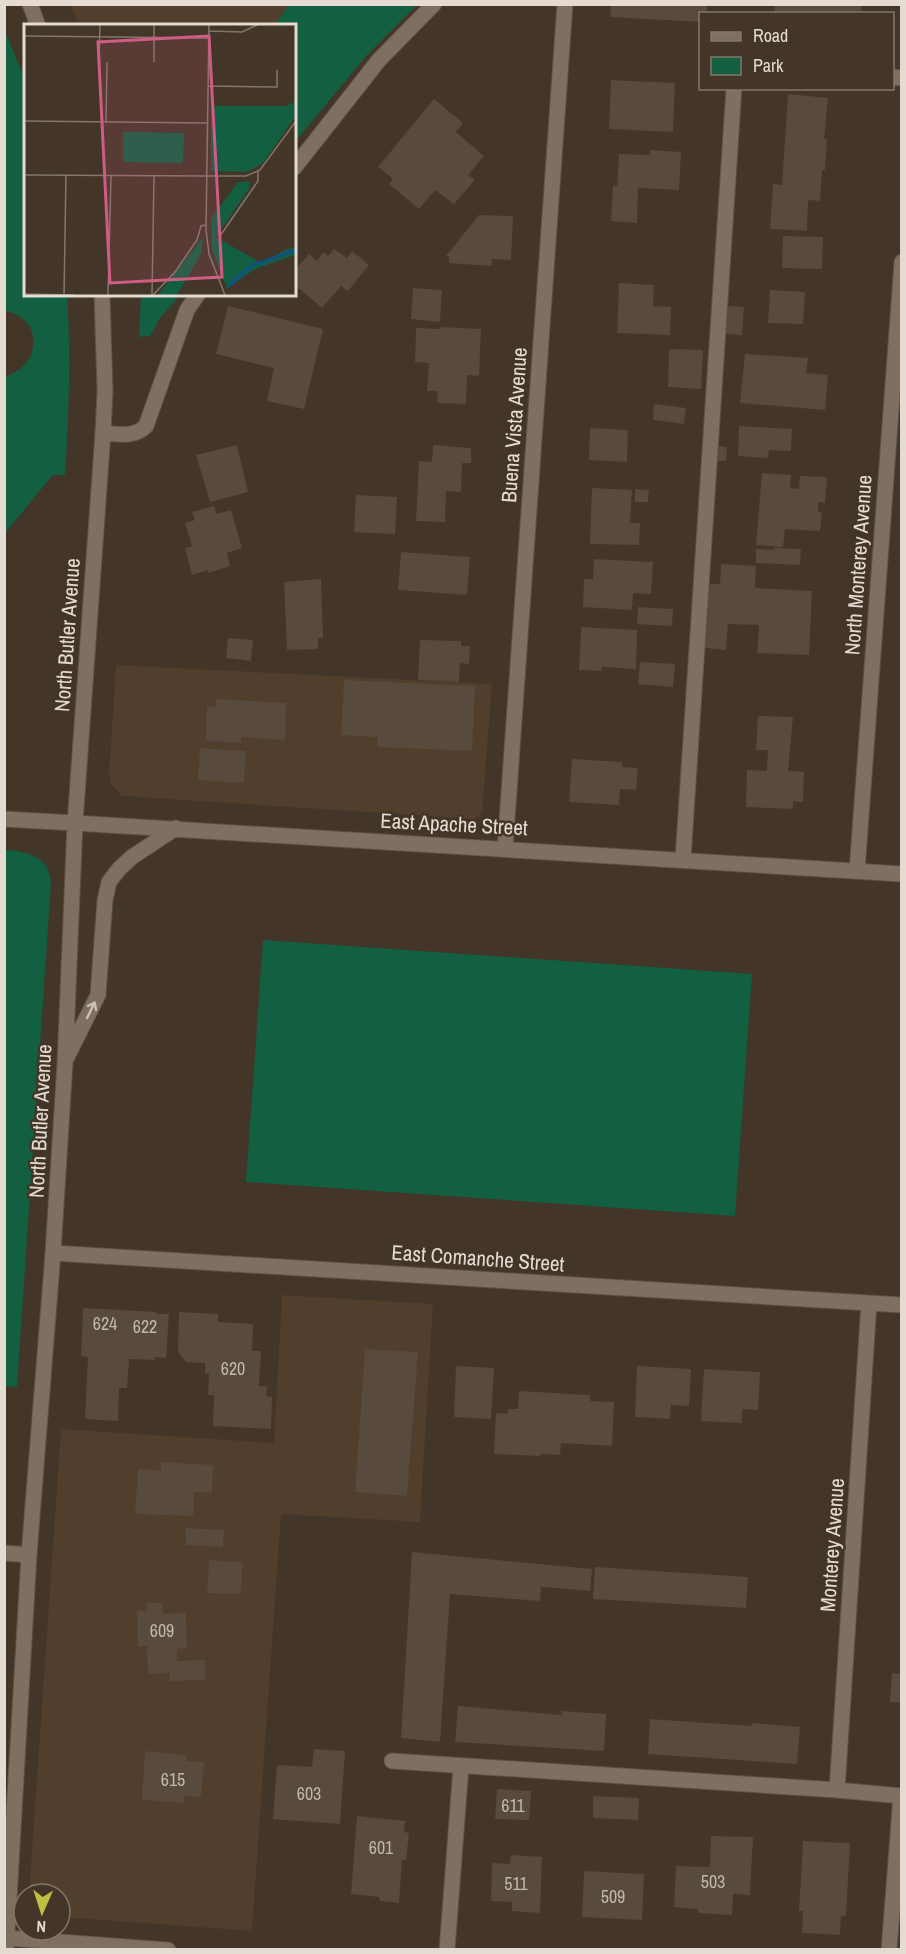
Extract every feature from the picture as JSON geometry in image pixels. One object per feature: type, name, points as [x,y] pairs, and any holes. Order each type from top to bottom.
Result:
[{"type":"street","points":[[30,4],[37,24]]},
{"type":"street","points":[[296,165],[379,60],[434,4]]},
{"type":"street","name":"Buena Vista Avenue","points":[[505,848],[565,4]]},
{"type":"street","points":[[683,859],[734,90]]},
{"type":"street","name":"North Monterey Avenue","points":[[857,871],[902,262]]},
{"type":"street","name":"North Butler Avenue","points":[[6,1944],[29,1555],[53,1253],[75,823],[103,433],[105,391],[102,296]]},
{"type":"street","points":[[103,433],[131,434],[146,426],[187,310],[197,296]]},
{"type":"street","name":"East Apache Street","points":[[4,819],[902,874]]},
{"type":"street","points":[[64,1063],[98,995],[105,900],[109,882],[132,857],[176,828]]},
{"type":"street","name":"East Comanche Street","points":[[53,1253],[902,1305]]},
{"type":"street","name":"Monterey Avenue","points":[[837,1790],[869,1303]]},
{"type":"street","points":[[4,1553],[29,1555]]},
{"type":"street","points":[[392,1761],[901,1796],[889,1950]]},
{"type":"street","points":[[447,1950],[461,1767]]},
{"type":"street","points":[[6,1944],[168,1950]]},
{"type":"shaded area","points":[[70,5],[288,5],[276,24],[79,24]]},
{"type":"shaded area","points":[[116,665],[492,684],[482,814],[474,819],[122,796],[111,784],[109,774]]},
{"type":"shaded area","points":[[282,1295],[433,1304],[420,1522],[281,1514],[252,1931],[72,1918],[72,1882],[30,1882],[61,1429],[274,1443]]},
{"type":"green space","points":[[288,5],[417,5],[367,55],[296,141],[296,24],[276,24]]},
{"type":"green space","points":[[4,29],[24,77],[24,296],[67,296],[69,362],[65,475],[53,475],[5,533],[5,376],[17,371],[26,363],[34,343],[27,323],[18,315],[5,311]]},
{"type":"green space","points":[[141,296],[179,296],[160,318],[150,336],[139,337]]},
{"type":"green space","points":[[4,850],[28,854],[41,861],[46,866],[51,882],[17,1387],[4,1386]]},
{"type":"green space","points":[[263,940],[752,974],[735,1216],[246,1182]]},
{"type":"building","points":[[611,4],[707,4],[707,12],[699,12],[699,22],[610,17]]},
{"type":"building","points":[[775,4],[862,4],[861,12],[774,12]]},
{"type":"building","points":[[611,80],[675,83],[673,132],[609,129]]},
{"type":"building","points":[[788,94],[828,98],[824,139],[827,139],[825,170],[822,170],[820,201],[808,200],[807,231],[770,229],[773,184],[782,185]]},
{"type":"building","points":[[434,99],[463,123],[456,132],[484,156],[468,175],[475,180],[454,204],[435,190],[419,209],[389,184],[393,179],[378,167]]},
{"type":"building","points":[[650,150],[681,152],[679,190],[638,188],[637,223],[611,221],[613,186],[617,186],[619,154],[650,155]]},
{"type":"building","points":[[479,215],[513,216],[511,260],[492,259],[491,266],[449,263],[449,256],[446,256]]},
{"type":"building","points":[[783,236],[823,237],[822,269],[782,268]]},
{"type":"building","points":[[334,249],[347,258],[352,251],[369,265],[348,291],[341,286],[322,308],[300,289],[296,290],[296,269],[309,254],[317,261],[323,252],[328,256]]},
{"type":"building","points":[[619,283],[654,285],[653,306],[671,307],[670,335],[617,333]]},
{"type":"building","points":[[413,288],[442,290],[440,322],[411,319]]},
{"type":"building","points":[[770,290],[805,292],[803,324],[768,323]]},
{"type":"building","points":[[228,306],[323,329],[304,409],[267,401],[274,368],[216,354]]},
{"type":"building","points":[[726,306],[744,307],[742,335],[725,334]]},
{"type":"building","points":[[441,327],[481,329],[479,376],[467,375],[466,404],[437,403],[438,391],[427,391],[429,363],[415,362],[416,328],[441,329]]},
{"type":"building","points":[[669,349],[703,350],[701,389],[668,387]]},
{"type":"building","points":[[745,354],[808,358],[806,373],[828,375],[825,410],[740,403]]},
{"type":"building","points":[[654,404],[686,408],[684,424],[653,420]]},
{"type":"building","points":[[739,426],[792,429],[791,451],[769,450],[768,458],[738,456]]},
{"type":"building","points":[[590,428],[628,430],[627,462],[589,460]]},
{"type":"building","points":[[237,445],[248,492],[210,502],[196,455]]},
{"type":"building","points":[[433,445],[471,448],[471,463],[462,463],[461,492],[446,491],[445,522],[416,521],[419,461],[432,462]]},
{"type":"building","points":[[716,446],[727,447],[726,461],[716,461]]},
{"type":"building","points":[[762,473],[791,475],[790,488],[799,489],[800,476],[827,477],[825,503],[818,502],[818,512],[822,512],[820,531],[785,529],[783,547],[756,545]]},
{"type":"building","points":[[592,488],[632,490],[630,523],[640,523],[639,545],[590,544]]},
{"type":"building","points":[[635,489],[649,490],[648,502],[635,502]]},
{"type":"building","points":[[356,495],[397,497],[395,534],[354,532]]},
{"type":"building","points":[[214,506],[216,514],[231,510],[242,548],[227,553],[230,566],[192,575],[185,548],[192,546],[185,523],[195,520],[192,512]]},
{"type":"building","points":[[774,548],[801,549],[800,565],[756,563],[756,549],[774,550]]},
{"type":"building","points":[[401,552],[470,557],[467,595],[398,590]]},
{"type":"building","points":[[594,559],[653,562],[651,594],[633,593],[632,610],[583,607],[584,579],[593,579]]},
{"type":"building","points":[[721,564],[756,566],[755,588],[812,591],[809,655],[757,653],[759,625],[728,624],[726,650],[705,648],[708,584],[720,584]]},
{"type":"building","points":[[321,579],[323,638],[318,638],[318,649],[287,650],[284,582]]},
{"type":"building","points":[[638,607],[673,609],[672,626],[637,624]]},
{"type":"building","points":[[581,627],[637,630],[636,669],[602,667],[601,671],[579,670]]},
{"type":"building","points":[[228,638],[253,640],[251,661],[226,658]]},
{"type":"building","points":[[420,640],[461,641],[461,646],[470,646],[469,664],[460,663],[459,682],[418,680]]},
{"type":"building","points":[[640,662],[675,664],[673,687],[638,684]]},
{"type":"building","points":[[344,680],[475,686],[472,751],[377,747],[378,737],[341,735]]},
{"type":"building","points":[[216,699],[286,703],[285,740],[241,737],[241,743],[206,741],[207,706],[215,707]]},
{"type":"building","points":[[758,716],[793,717],[788,771],[804,772],[803,802],[793,801],[793,809],[746,807],[747,770],[767,771],[768,750],[756,750]]},
{"type":"building","points":[[200,748],[246,751],[244,783],[198,780]]},
{"type":"building","points":[[572,759],[622,762],[622,767],[638,768],[636,790],[620,789],[619,805],[569,802]]},
{"type":"building","points":[[83,1308],[169,1314],[166,1358],[129,1359],[127,1388],[119,1388],[118,1421],[85,1419],[88,1357],[81,1356]]},
{"type":"building","points":[[179,1312],[218,1314],[218,1322],[253,1324],[252,1351],[261,1351],[259,1386],[267,1386],[266,1396],[272,1397],[271,1429],[213,1426],[214,1395],[208,1395],[209,1374],[205,1373],[205,1363],[186,1362],[178,1352]]},
{"type":"building","points":[[365,1349],[418,1352],[407,1496],[355,1492]]},
{"type":"building","points":[[456,1366],[494,1368],[491,1419],[454,1417]]},
{"type":"building","points":[[637,1366],[691,1369],[689,1406],[671,1405],[670,1419],[635,1417]]},
{"type":"building","points":[[704,1369],[760,1372],[758,1410],[742,1409],[742,1423],[701,1421]]},
{"type":"building","points":[[519,1391],[590,1395],[590,1401],[614,1402],[612,1446],[561,1443],[560,1455],[494,1454],[496,1413],[508,1414],[508,1409],[518,1409]]},
{"type":"building","points":[[161,1462],[213,1465],[212,1493],[194,1492],[193,1516],[135,1514],[138,1469],[161,1470]]},
{"type":"building","points":[[186,1528],[224,1530],[223,1547],[186,1545]]},
{"type":"building","points":[[412,1552],[592,1569],[590,1591],[541,1587],[540,1601],[450,1594],[440,1742],[401,1738]]},
{"type":"building","points":[[209,1560],[242,1562],[241,1594],[207,1593]]},
{"type":"building","points":[[595,1567],[748,1577],[746,1608],[593,1599]]},
{"type":"building","points":[[146,1603],[162,1603],[163,1614],[186,1613],[187,1648],[177,1649],[177,1661],[205,1660],[205,1680],[170,1681],[170,1673],[148,1674],[147,1646],[138,1646],[137,1611],[147,1611]]},
{"type":"building","points":[[892,1673],[902,1674],[902,1703],[890,1702]]},
{"type":"building","points":[[458,1706],[562,1715],[561,1711],[606,1714],[604,1751],[455,1742]]},
{"type":"building","points":[[650,1719],[800,1727],[797,1764],[648,1754]]},
{"type":"building","points":[[314,1749],[345,1751],[340,1824],[273,1819],[277,1765],[312,1767]]},
{"type":"building","points":[[145,1751],[187,1755],[186,1761],[204,1762],[201,1797],[184,1796],[184,1803],[142,1800]]},
{"type":"building","points":[[497,1789],[531,1791],[529,1820],[495,1819]]},
{"type":"building","points":[[593,1796],[639,1798],[638,1820],[593,1818]]},
{"type":"building","points":[[357,1816],[405,1821],[404,1832],[409,1833],[406,1860],[402,1860],[399,1903],[380,1901],[379,1897],[351,1894]]},
{"type":"building","points":[[711,1836],[753,1837],[750,1895],[733,1894],[732,1915],[698,1913],[698,1909],[674,1907],[676,1866],[710,1867]]},
{"type":"building","points":[[803,1841],[850,1843],[846,1916],[841,1916],[840,1935],[802,1933],[803,1911],[799,1911]]},
{"type":"building","points":[[511,1855],[542,1857],[540,1913],[512,1911],[512,1902],[491,1901],[492,1863],[510,1864]]},
{"type":"building","points":[[584,1871],[644,1874],[642,1920],[582,1917]]}]
